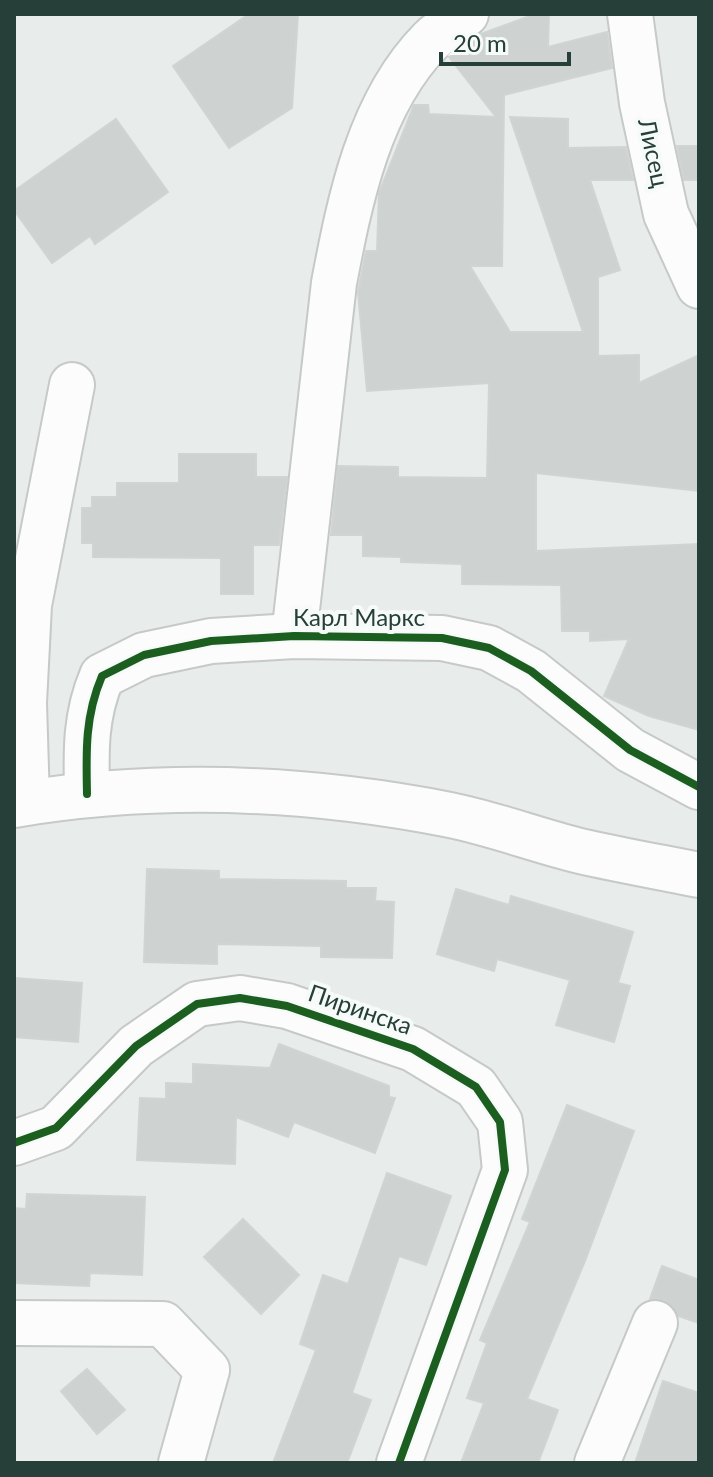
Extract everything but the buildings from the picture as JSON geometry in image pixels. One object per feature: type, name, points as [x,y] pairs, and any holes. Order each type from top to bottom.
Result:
[{"type":"street","name":"Карл Маркс","points":[[294,636],[334,283],[344,227],[371,136],[395,87],[432,39],[466,14]]},
{"type":"street","name":"Лисец","points":[[630,14],[642,103],[666,214],[699,286]]},
{"type":"street","points":[[72,385],[29,605],[21,804],[87,794],[191,788],[311,797],[451,815],[580,851],[699,875]]},
{"type":"street","name":"Карл Маркс","points":[[87,794],[85,733],[90,704],[102,676],[144,655],[211,641],[294,636],[442,638],[489,648],[531,671],[630,750],[699,787]]},
{"type":"street","name":"Пиринска","points":[[14,1143],[56,1128],[136,1046],[197,1004],[240,998],[287,1006],[413,1049],[476,1087],[500,1122],[505,1170],[399,1463]]},
{"type":"street","points":[[14,1323],[163,1324],[207,1370],[181,1463]]},
{"type":"street","points":[[597,1463],[655,1323]]},
{"type":"cycle path","points":[[87,794],[90,720],[102,676],[144,655],[211,641],[294,636],[442,638],[489,648],[531,671],[630,750],[699,787]]},
{"type":"cycle path","points":[[14,1143],[56,1128],[136,1046],[197,1004],[240,998],[287,1006],[413,1049],[476,1087],[500,1122],[505,1170],[399,1463]]}]
